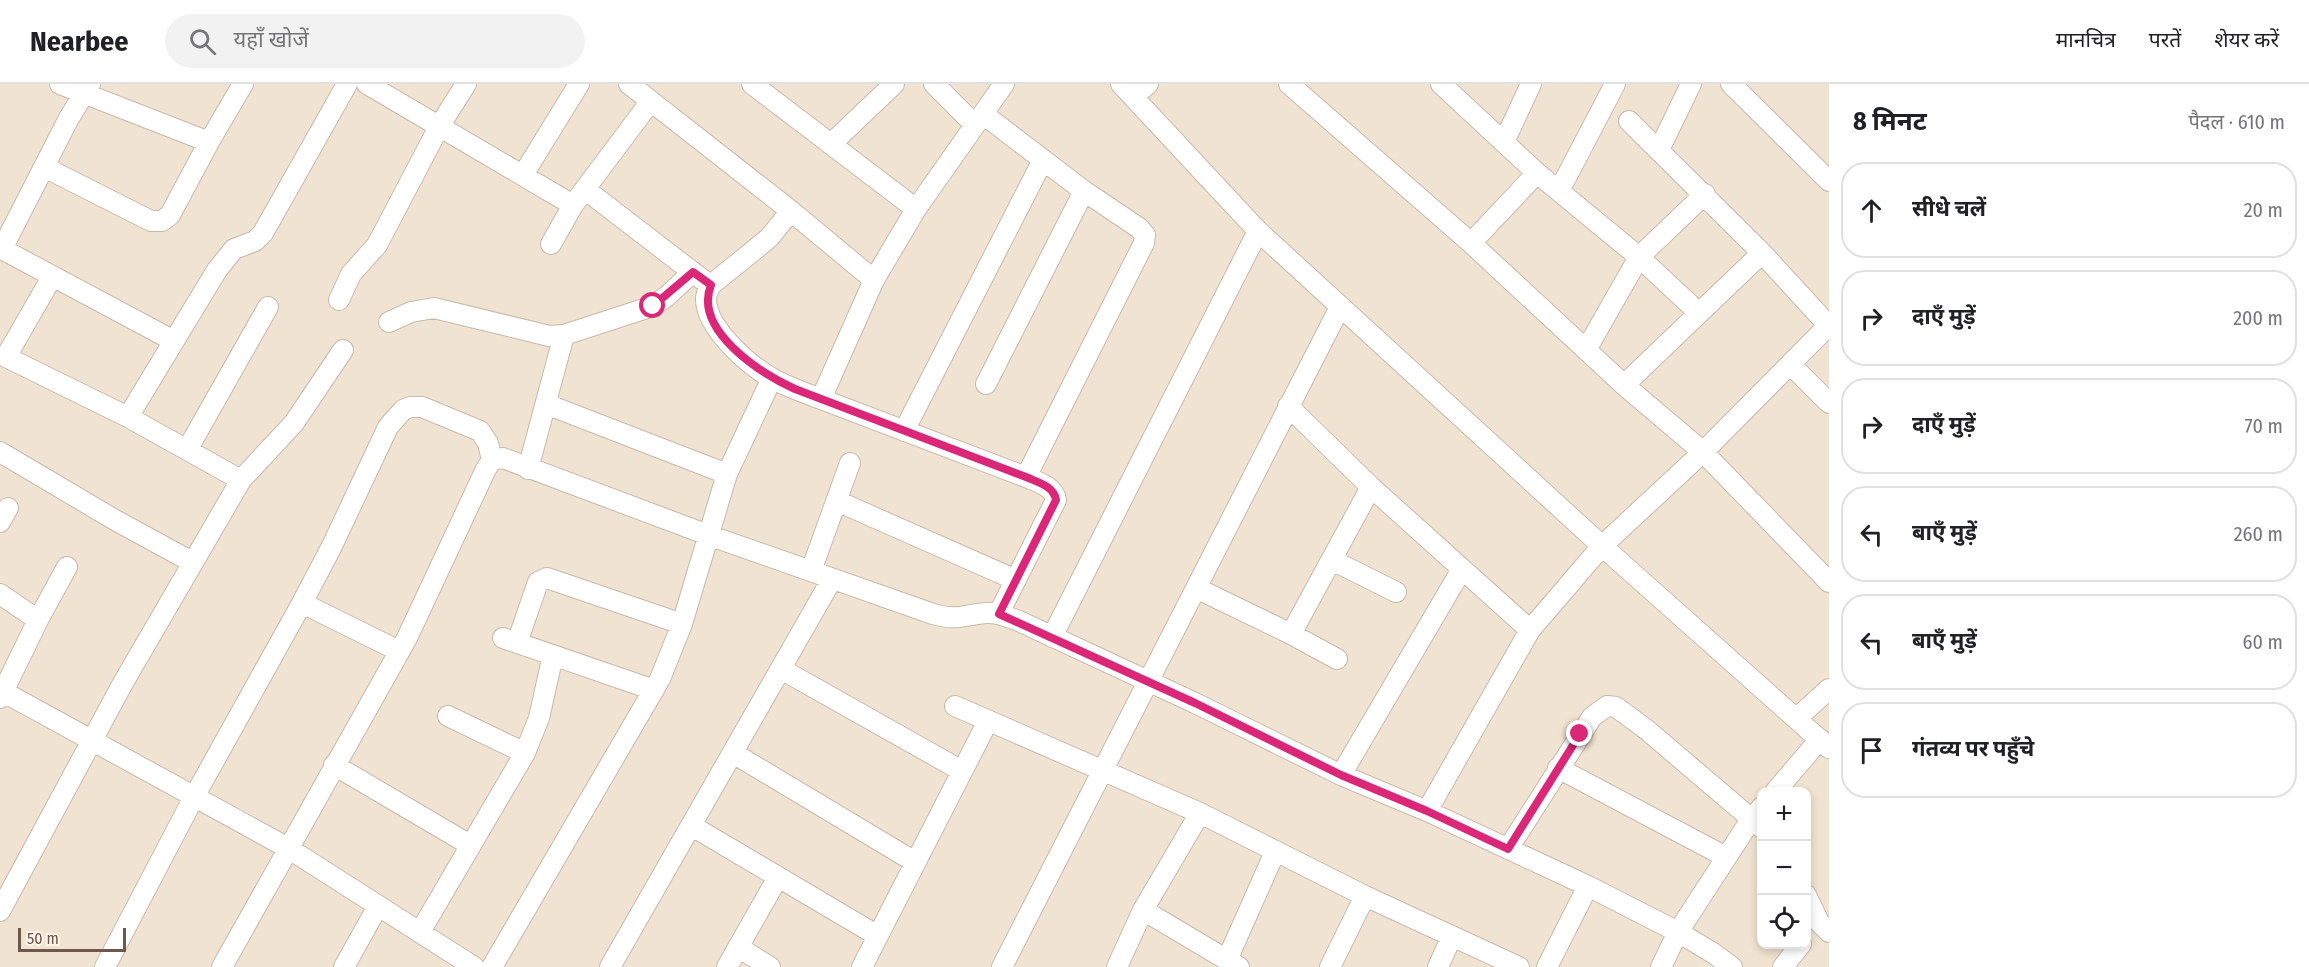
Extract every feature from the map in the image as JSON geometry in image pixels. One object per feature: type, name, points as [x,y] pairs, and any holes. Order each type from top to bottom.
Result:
[{"type":"street","points":[[60,84],[87,88],[209,142]]},
{"type":"street","points":[[44,167],[151,221],[162,221],[170,215],[243,84]]},
{"type":"street","points":[[128,417],[226,258],[234,249],[255,241],[263,233],[347,84]]},
{"type":"street","points":[[367,84],[573,205]]},
{"type":"street","points":[[339,300],[351,273],[377,245],[440,125],[466,84]]},
{"type":"street","points":[[523,175],[579,84]]},
{"type":"street","points":[[629,84],[791,211],[874,280]]},
{"type":"street","points":[[752,84],[916,209]]},
{"type":"street","points":[[831,144],[894,84]]},
{"type":"street","points":[[934,84],[979,119],[1042,160],[1139,228],[1145,235],[1144,243],[1026,477]]},
{"type":"street","points":[[821,399],[874,280],[916,209],[1004,84]]},
{"type":"street","points":[[1289,84],[1471,243],[1624,385],[1703,452],[1829,582]]},
{"type":"street","points":[[1441,84],[1537,173],[1639,257],[1698,312]]},
{"type":"street","points":[[1504,142],[1531,84]]},
{"type":"street","points":[[1559,191],[1615,84]]},
{"type":"street","points":[[1659,150],[1691,84]]},
{"type":"street","points":[[1731,84],[1829,182]]},
{"type":"street","points":[[87,88],[1,248],[174,341]]},
{"type":"street","points":[[1134,88],[1258,231],[1602,546],[1824,743],[1780,787]]},
{"type":"street","points":[[551,244],[573,205],[651,101]]},
{"type":"street","points":[[1427,811],[1530,630],[1602,546],[1703,452],[1829,325],[1762,253],[1629,121]]},
{"type":"street","points":[[904,430],[1042,160]]},
{"type":"street","points":[[1471,243],[1537,173]]},
{"type":"street","points":[[586,190],[711,285]]},
{"type":"street","points":[[986,384],[1084,191]]},
{"type":"street","points":[[1586,350],[1639,257],[1704,194]]},
{"type":"street","points":[[791,211],[769,238],[711,285],[706,296],[707,309],[728,343],[742,357],[772,378],[1026,477],[1050,488],[1055,493],[1056,500],[999,614]]},
{"type":"street","points":[[1052,637],[1258,231]]},
{"type":"street","points":[[1624,385],[1762,253]]},
{"type":"street","points":[[389,322],[411,312],[434,308],[549,336],[564,335],[653,306],[693,272]]},
{"type":"street","points":[[52,277],[6,357],[128,417],[241,480]]},
{"type":"street","points":[[187,450],[268,307]]},
{"type":"street","points":[[1002,967],[1150,682],[1340,307]]},
{"type":"street","points":[[528,469],[564,335]]},
{"type":"street","points":[[0,911],[192,562],[241,480],[294,423],[343,350]]},
{"type":"street","points":[[1791,365],[1829,403]]},
{"type":"street","points":[[492,967],[654,690],[682,624],[727,474],[772,378]]},
{"type":"street","points":[[546,404],[727,474]]},
{"type":"street","points":[[1288,406],[1371,487],[1530,630]]},
{"type":"street","points":[[105,967],[194,797],[331,548],[388,427],[403,410],[410,407],[422,407],[480,431],[488,444],[492,460],[479,482],[399,651],[222,967]]},
{"type":"street","points":[[0,452],[115,520],[192,562]]},
{"type":"street","points":[[492,460],[502,458],[708,536],[946,618],[958,619],[986,613],[999,614],[1150,682],[1341,775],[1427,811],[1588,886],[1678,932],[1713,952],[1732,967]]},
{"type":"street","points":[[812,571],[850,463]]},
{"type":"street","points":[[1291,634],[1371,487]]},
{"type":"street","points":[[837,501],[1016,580]]},
{"type":"street","points":[[1332,560],[1396,592]]},
{"type":"street","points":[[67,567],[1,693],[288,848],[474,967]]},
{"type":"street","points":[[1341,775],[1462,569]]},
{"type":"street","points":[[654,690],[510,640],[538,582],[547,578],[682,624]]},
{"type":"street","points":[[610,967],[832,579]]},
{"type":"street","points":[[1196,588],[1337,659]]},
{"type":"street","points":[[0,594],[38,620]]},
{"type":"street","points":[[302,603],[399,651]]},
{"type":"street","points":[[420,932],[525,753],[540,718],[553,655]]},
{"type":"street","points":[[781,669],[962,771]]},
{"type":"street","points":[[1797,718],[1829,689]]},
{"type":"street","points":[[955,706],[1200,813],[1365,896],[1519,967]]},
{"type":"street","points":[[1508,849],[1558,768],[1598,710],[1607,706],[1616,708],[1647,730],[1757,817]]},
{"type":"street","points":[[448,716],[525,753]]},
{"type":"street","points":[[862,967],[988,720]]},
{"type":"street","points":[[733,753],[915,862]]},
{"type":"street","points":[[334,765],[470,845]]},
{"type":"street","points":[[1558,768],[1726,857]]},
{"type":"street","points":[[1117,967],[1143,910],[1200,813]]},
{"type":"street","points":[[1661,967],[1678,932],[1726,857],[1757,819]]},
{"type":"street","points":[[692,826],[878,936]]},
{"type":"street","points":[[1143,910],[1233,963],[1275,852]]},
{"type":"street","points":[[727,967],[778,877]]},
{"type":"street","points":[[1547,967],[1588,886]]},
{"type":"street","points":[[1330,967],[1365,896]]},
{"type":"street","points":[[1811,904],[1824,927],[1811,935]]},
{"type":"street","points":[[344,967],[378,906]]},
{"type":"street","points":[[1438,967],[1452,936]]},
{"type":"street","points":[[738,946],[770,967]]},
{"type":"street","points":[[1783,967],[1798,949]]},
{"type":"shaded area","points":[[0,84],[1829,84],[1829,967],[0,967]]},
{"type":"route","points":[[653,306],[693,272],[711,285],[706,296],[707,309],[728,343],[742,357],[772,378],[1050,488],[1055,493],[1056,500],[999,614],[1019,621],[1195,703],[1341,775],[1427,811],[1508,849],[1580,734]]}]
